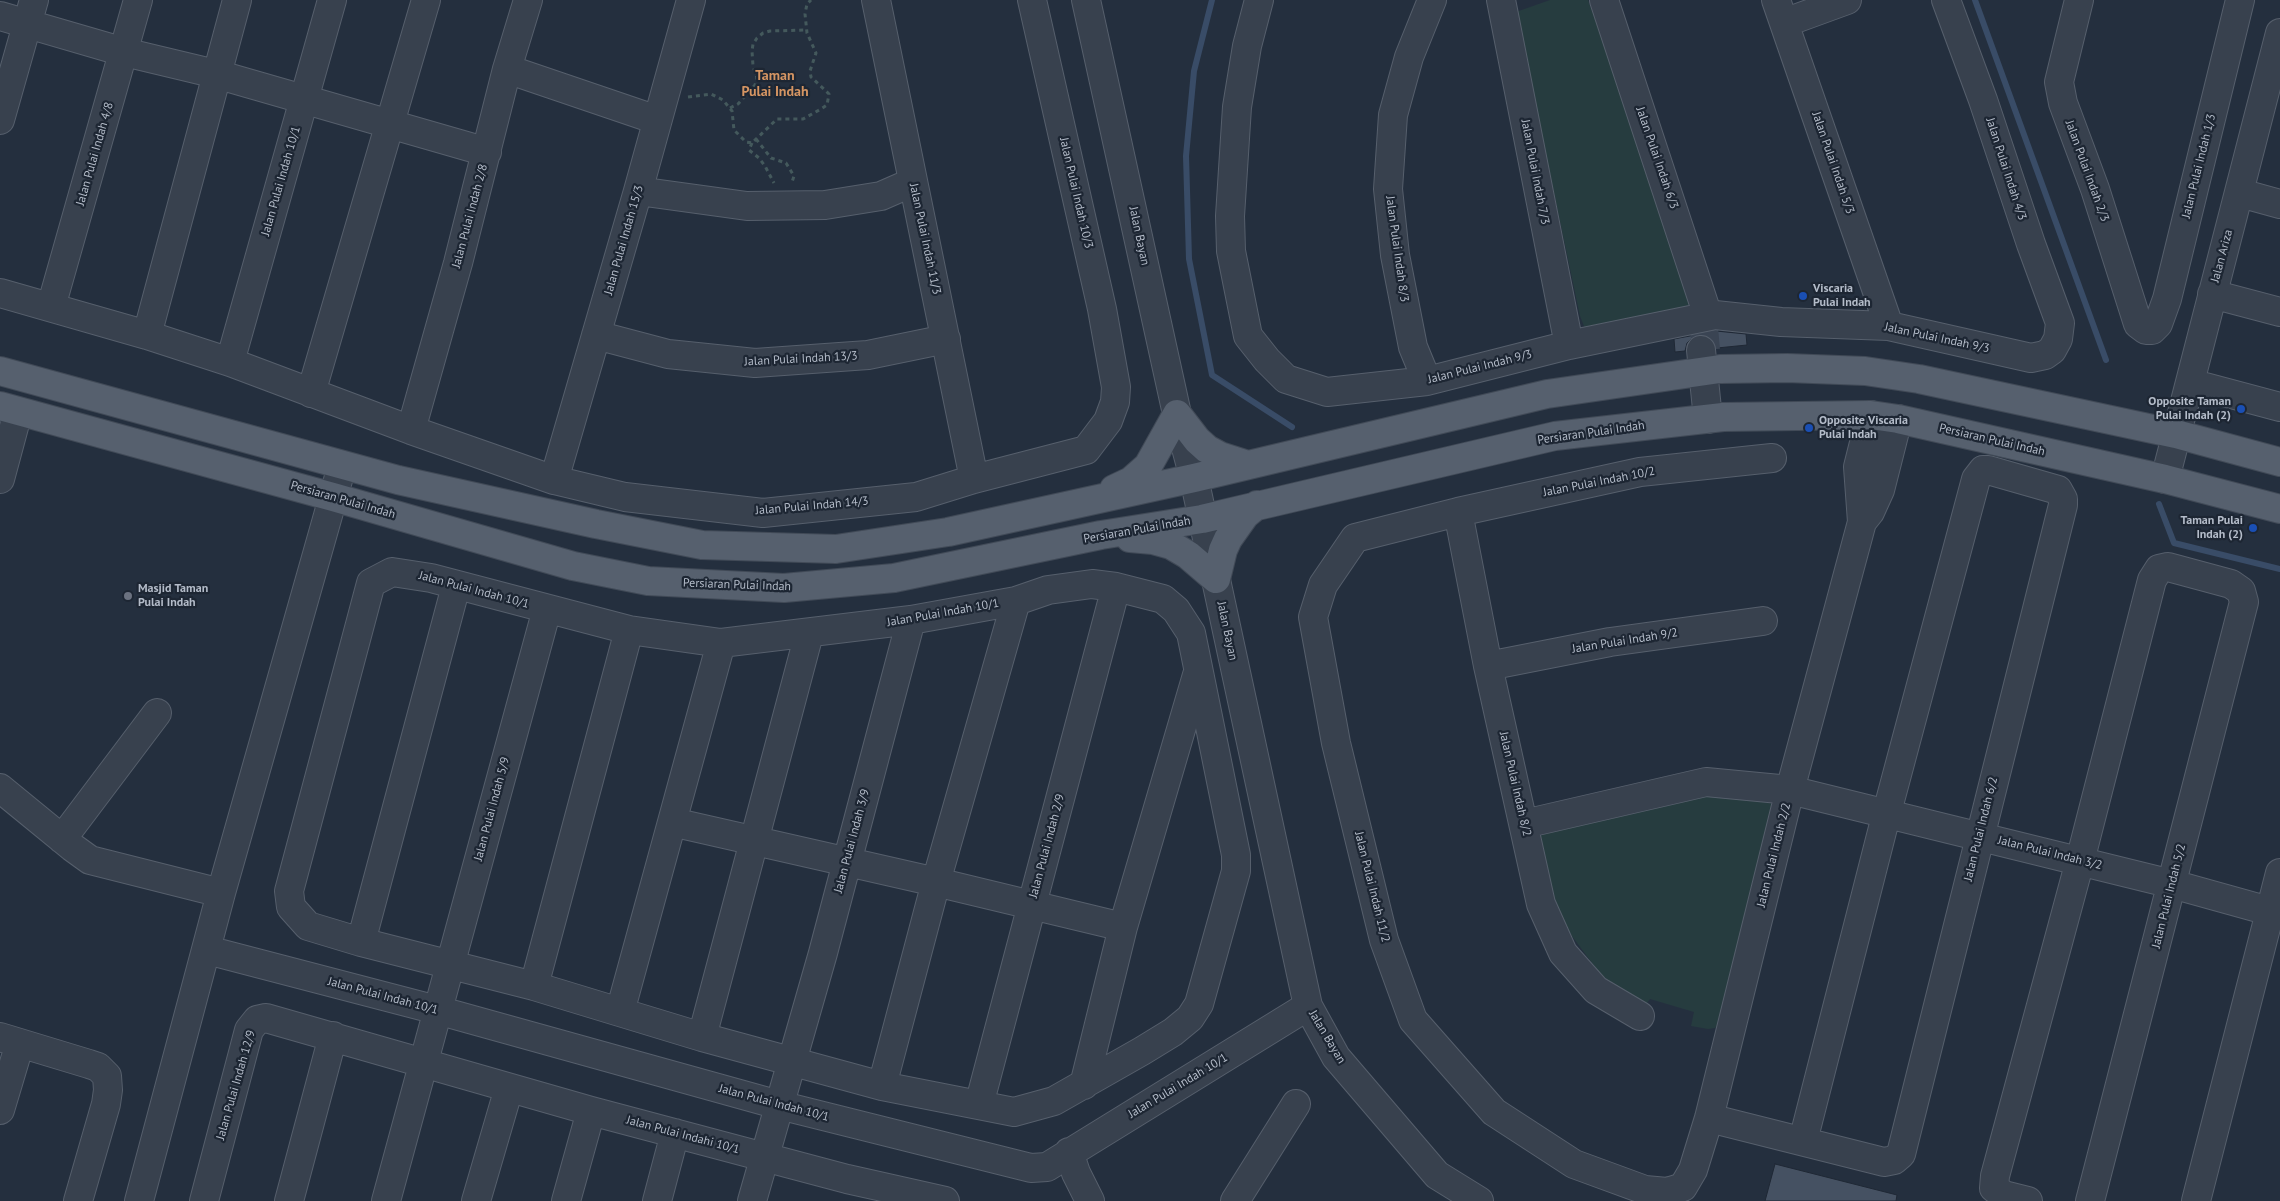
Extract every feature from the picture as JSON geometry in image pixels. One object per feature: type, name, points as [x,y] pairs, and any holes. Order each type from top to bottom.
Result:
[{"type":"main road","points":[[0,371],[342,466],[596,524],[702,545],[836,549],[948,532],[1194,478],[1547,394],[1710,341],[1787,368],[1865,371],[1919,379],[2176,434],[2280,462]]},
{"type":"main road","name":"Persiaran Pulai Indah","points":[[9,409],[333,497],[573,566],[648,581],[784,588],[894,578],[1101,535],[1202,519],[1555,436],[1716,418],[1871,414],[2165,479],[2280,509]]},
{"type":"main road","points":[[1090,501],[1131,481],[1148,466],[1177,414],[1192,434],[1207,449],[1220,456],[1248,465]]},
{"type":"main road","points":[[1101,535],[1153,540],[1171,545],[1188,555],[1216,579],[1221,556],[1228,539],[1244,515],[1256,505]]},
{"type":"street","name":"Jalan Pulai Indah 4/8","points":[[51,307],[138,0]]},
{"type":"street","points":[[147,335],[237,0]]},
{"type":"street","name":"Jalan Pulai Indah 10/1","points":[[230,362],[332,0]]},
{"type":"street","points":[[311,393],[426,0]]},
{"type":"street","name":"Jalan Pulai Indah 2/8","points":[[411,430],[487,152],[507,69],[528,0]]},
{"type":"street","name":"Jalan Pulai Indah 15/3","points":[[554,480],[691,0]]},
{"type":"street","name":"Jalan Pulai Indah 11/3","points":[[876,0],[974,479]]},
{"type":"street","name":"Jalan Pulai Indah 10/3","points":[[1032,0],[1102,309],[1116,387]]},
{"type":"street","name":"Jalan Bayan","points":[[1086,0],[1177,414],[1194,478],[1308,1006],[1336,1057],[1437,1175],[1479,1201]]},
{"type":"street","name":"Jalan Pulai Indah 9/3","points":[[1259,0],[1247,46],[1237,107],[1230,216],[1231,251],[1248,336],[1267,360],[1286,379],[1327,392],[1426,381],[1569,345],[1710,341],[1781,322],[1889,326],[2031,358],[2045,355],[2052,350],[2058,339]]},
{"type":"street","name":"Jalan Pulai Indah 8/3","points":[[1426,381],[1413,347],[1396,256],[1388,189],[1392,116],[1409,57],[1432,0]]},
{"type":"street","name":"Jalan Pulai Indah 7/3","points":[[1501,0],[1569,345]]},
{"type":"street","name":"Jalan Pulai Indah 6/3","points":[[1604,0],[1710,341],[1716,418]]},
{"type":"street","points":[[1780,12],[1847,0]]},
{"type":"street","name":"Jalan Pulai Indah 4/3","points":[[1946,0],[1983,100],[2031,244],[2060,323],[2058,339]]},
{"type":"street","name":"Jalan Pulai Indah 2/3","points":[[2079,0],[2059,82],[2062,103],[2095,189],[2138,324],[2146,330],[2152,330]]},
{"type":"street","name":"Jalan Pulai Indah 1/3","points":[[2152,330],[2158,324],[2167,299],[2240,0]]},
{"type":"street","points":[[0,120],[31,12]]},
{"type":"street","points":[[0,16],[31,12],[124,52],[216,74],[487,152]]},
{"type":"street","name":"Jalan Pulai Indah 5/3","points":[[1780,12],[1889,326]]},
{"type":"street","name":"Jalan Ariza","points":[[2165,479],[2280,33]]},
{"type":"street","points":[[507,69],[657,120]]},
{"type":"street","points":[[638,191],[747,206],[825,204],[881,196],[913,182]]},
{"type":"street","points":[[2240,194],[2279,199]]},
{"type":"street","points":[[0,293],[147,335],[230,362],[411,430]]},
{"type":"street","points":[[2212,294],[2280,312]]},
{"type":"street","name":"Jalan Pulai Indah 13/3","points":[[596,336],[668,354],[754,363],[868,355],[946,339]]},
{"type":"street","points":[[2190,383],[2280,407]]},
{"type":"street","name":"Jalan Pulai Indah 14/3","points":[[411,430],[554,480],[625,497],[763,513],[916,497],[974,479],[1086,450],[1108,421],[1116,387]]},
{"type":"street","points":[[0,479],[9,409]]},
{"type":"street","name":"Jalan Pulai Indah 2/2","points":[[1683,1187],[1693,1170],[1709,1118],[1790,790],[1862,522],[1858,468],[1871,414]]},
{"type":"street","name":"Jalan Pulai Indah 2/2","points":[[1862,522],[1870,512],[1880,490],[1898,419]]},
{"type":"street","name":"Jalan Pulai Indah 10/2","points":[[1458,512],[1640,472],[1772,458]]},
{"type":"street","points":[[139,1201],[221,893],[342,466]]},
{"type":"street","name":"Jalan Pulai Indah 6/2","points":[[1804,1141],[1884,1162],[1894,1160],[1901,1154],[2063,505],[2063,499],[2058,490],[1988,470],[1983,470],[1979,475],[1887,812]]},
{"type":"street","name":"Jalan Pulai Indah 8/2","points":[[1458,512],[1488,666],[1541,904],[1563,953],[1596,990],[1640,1016]]},
{"type":"street","name":"Jalan Pulai Indah 11/2","points":[[1458,512],[1355,538],[1323,585],[1313,617],[1336,744],[1384,940],[1413,1020],[1494,1112],[1574,1164],[1646,1190],[1667,1192],[1683,1187]]},
{"type":"street","name":"Jalan Pulai Indah 5/2","points":[[2080,861],[2152,580],[2158,570],[2168,567],[2231,584],[2241,591],[2244,602],[2090,1201]]},
{"type":"street","name":"Jalan Pulai Indah 10/1","points":[[1084,1085],[1054,1101],[1014,1112],[882,1086],[702,1037],[534,986],[450,963],[361,942],[316,929],[300,919],[291,907],[289,891],[371,583],[392,572],[431,578],[628,630],[721,643],[809,634],[911,620],[1016,600],[1048,590],[1092,584],[1116,587],[1163,599],[1176,610],[1191,633],[1199,671]]},
{"type":"street","points":[[361,942],[456,586]]},
{"type":"street","name":"Jalan Pulai Indah 2/9","points":[[979,1105],[1116,587]]},
{"type":"street","points":[[882,1086],[936,882],[1016,600]]},
{"type":"street","name":"Jalan Pulai Indah 5/9","points":[[386,1201],[547,609]]},
{"type":"street","name":"Jalan Pulai Indah 3/9","points":[[752,1201],[847,862],[911,620]]},
{"type":"street","name":"Jalan Pulai Indah 9/2","points":[[1488,666],[1610,642],[1763,621]]},
{"type":"street","points":[[534,986],[628,630]]},
{"type":"street","points":[[702,1037],[809,634]]},
{"type":"street","points":[[620,1012],[721,643]]},
{"type":"street","points":[[1084,1085],[1123,927],[1199,671]]},
{"type":"street","points":[[1084,1085],[1173,1032],[1190,1018],[1200,1004],[1236,871],[1236,855],[1199,671]]},
{"type":"street","points":[[62,839],[157,713]]},
{"type":"street","name":"Jalan Pulai Indah 3/2","points":[[1524,824],[1706,782],[1790,790],[1980,835],[2172,884],[2275,913]]},
{"type":"street","points":[[0,788],[90,860],[221,893]]},
{"type":"street","points":[[1709,1118],[1804,1141],[1887,812]]},
{"type":"street","points":[[672,822],[1123,927]]},
{"type":"street","points":[[2028,1201],[2004,1195],[1994,1188],[1995,1176],[2080,861]]},
{"type":"street","points":[[2196,1201],[2275,913],[2280,873]]},
{"type":"street","name":"Jalan Pulai Indah 10/1","points":[[206,950],[437,1010],[779,1105],[1031,1168],[1047,1167],[1308,1006]]},
{"type":"street","name":"Jalan Pulai Indah 12/9","points":[[204,1201],[249,1030],[257,1020],[266,1018],[423,1062]]},
{"type":"street","points":[[289,1201],[333,1036]]},
{"type":"street","points":[[0,1110],[10,1040],[90,1064],[98,1067],[107,1076],[106,1104],[78,1201]]},
{"type":"street","name":"Jalan Pulai Indahi 10/1","points":[[423,1062],[591,1111],[764,1157],[844,1190],[943,1201]]},
{"type":"street","points":[[476,1201],[509,1088]]},
{"type":"street","points":[[1235,1201],[1296,1104]]},
{"type":"street","points":[[566,1201],[591,1111]]},
{"type":"street","points":[[657,1201],[675,1133]]},
{"type":"street","points":[[1069,1152],[1076,1173],[1090,1201]]},
{"type":"path","points":[[775,186],[760,158],[749,150],[752,143],[777,119],[802,119],[816,113],[827,104],[829,94],[811,76],[810,71],[816,53],[808,30],[806,10],[811,0]]},
{"type":"path","points":[[730,108],[738,104],[755,85],[757,78],[753,66],[752,51],[753,44],[757,38],[763,33],[808,30]]},
{"type":"path","points":[[684,96],[690,98],[711,94],[723,100],[730,108],[734,130],[746,142],[752,143]]},
{"type":"path","points":[[756,139],[771,158],[786,163],[791,170],[794,180],[785,187]]},
{"type":"green space","points":[[1550,0],[1588,0],[1697,303],[1682,307],[1683,315],[1590,333],[1584,326],[1580,316],[1516,12]]},
{"type":"green space","points":[[1715,790],[1769,795],[1772,810],[1719,1023],[1715,1028],[1708,1029],[1691,1026],[1694,1012],[1650,999],[1647,1003],[1641,1004],[1601,975],[1560,920],[1547,892],[1539,839],[1547,828]]},
{"type":"building","points":[[1716,331],[1746,334],[1747,345],[1717,348],[1714,341],[1708,336],[1699,335],[1687,343],[1685,351],[1675,352],[1674,339]]},
{"type":"building","points":[[1775,1164],[1897,1195],[1896,1201],[1765,1201]]},
{"type":"waterway","points":[[1212,0],[1194,71],[1186,156],[1189,259],[1212,375],[1292,427]]},
{"type":"waterway","points":[[1975,0],[2106,360]]},
{"type":"waterway","points":[[2159,504],[2174,543],[2280,569]]},
{"type":"tunnel","points":[[1704,328],[1706,350]]},
{"type":"place","name":"Viscaria Pulai Indah","points":[[1803,296]]},
{"type":"place","name":"Opposite Taman Pulai Indah (2)","points":[[2241,409]]},
{"type":"place","name":"Opposite Viscaria Pulai Indah","points":[[1809,428]]},
{"type":"place","name":"Taman Pulai Indah (2)","points":[[2253,528]]},
{"type":"place","name":"Masjid Taman Pulai Indah","points":[[128,596]]},
{"type":"district","name":"Taman Pulai Indah","points":[[775,84]]}]
